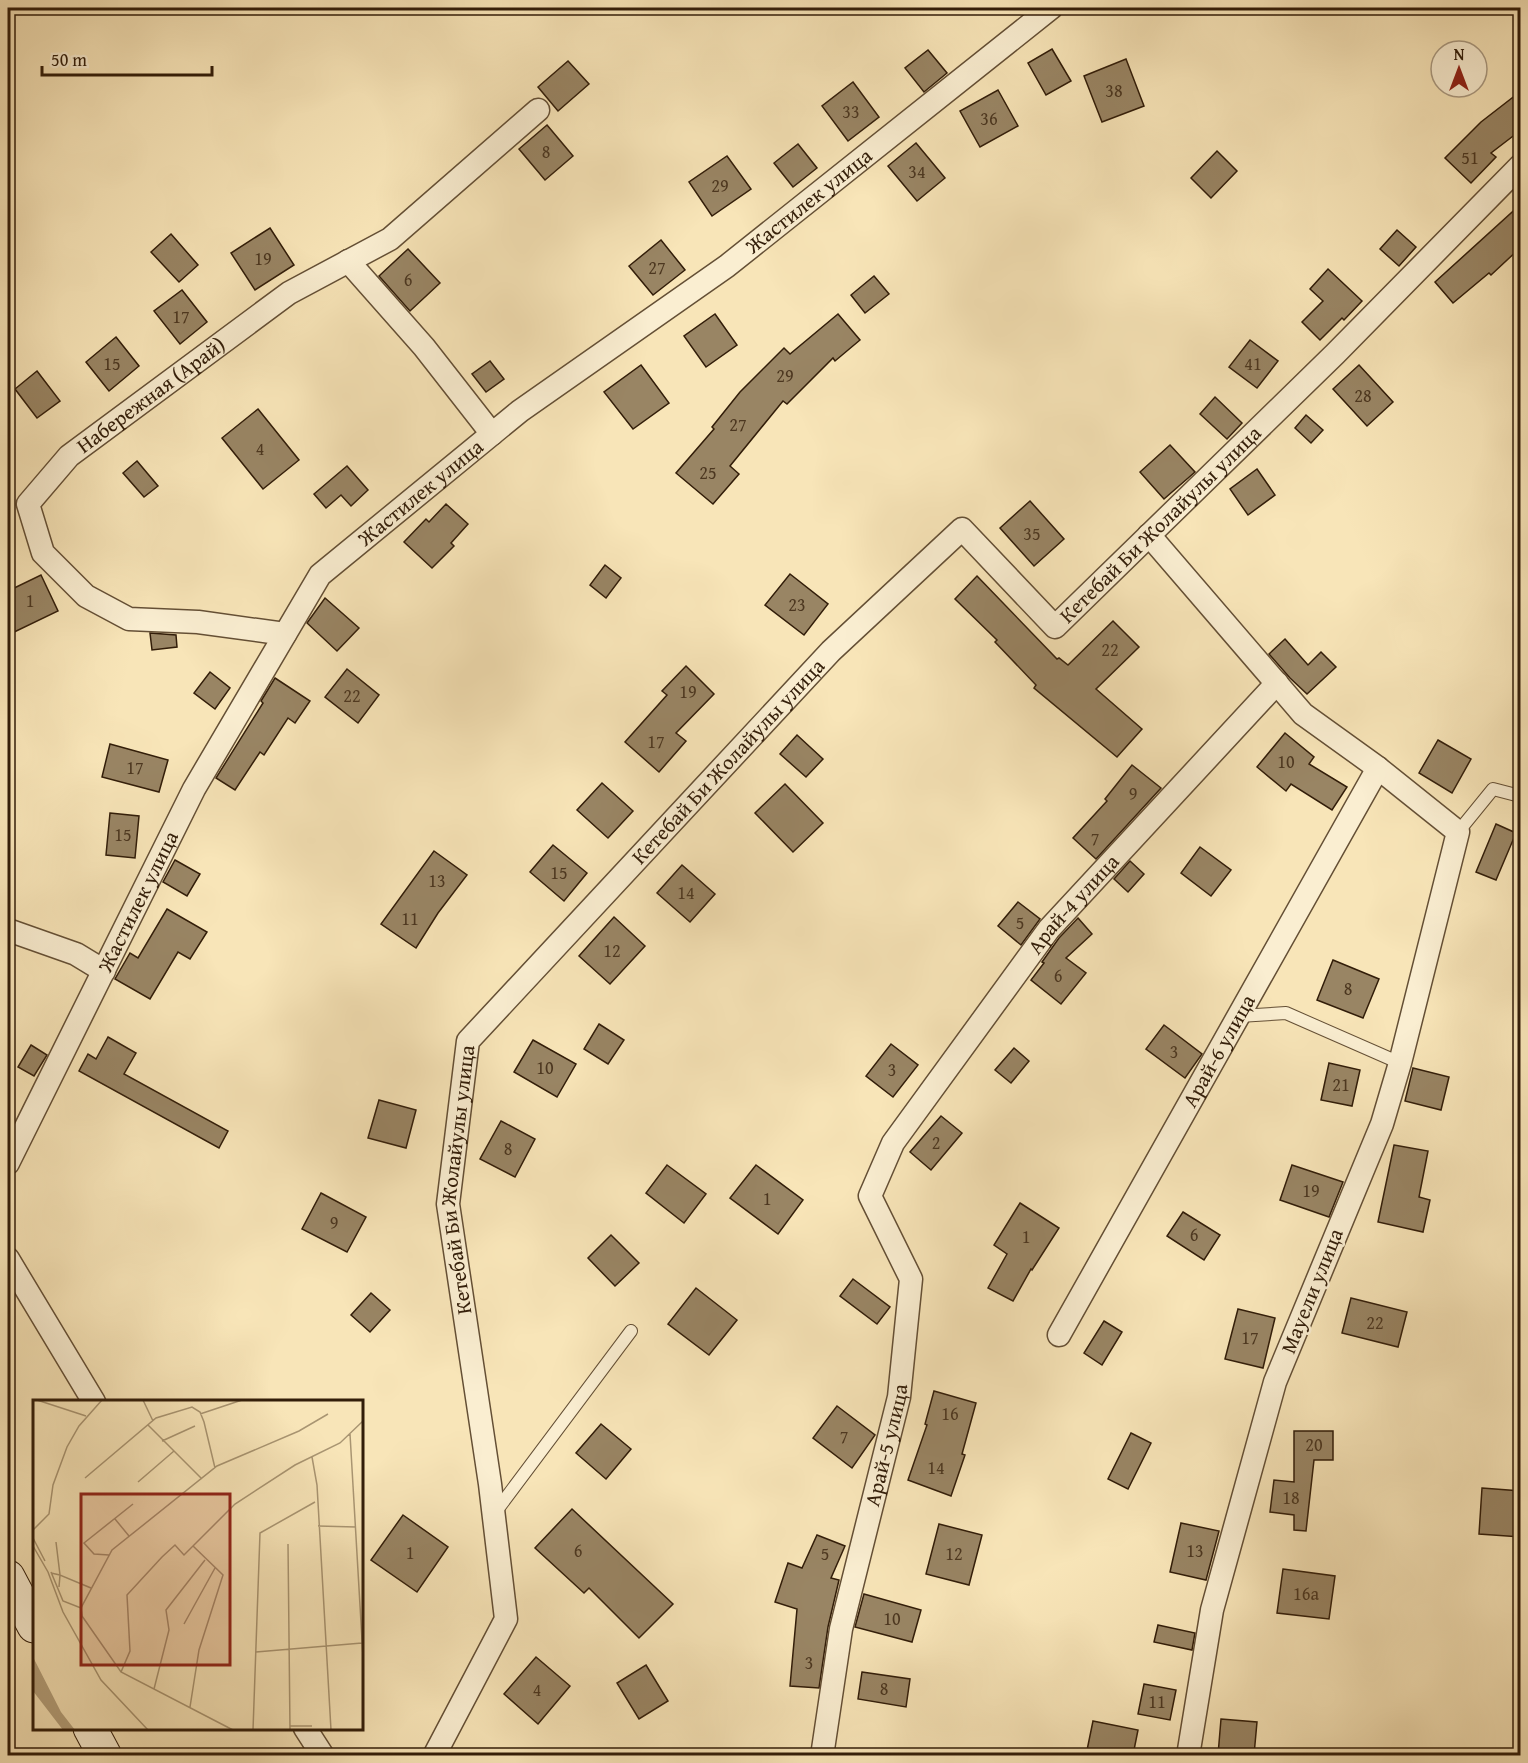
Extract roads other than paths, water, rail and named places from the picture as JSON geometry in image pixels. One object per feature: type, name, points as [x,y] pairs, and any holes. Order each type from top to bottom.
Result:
[{"type":"street","name":"Жастилек улица","points":[[8,1163],[194,789],[320,575],[520,411],[727,266],[1051,8]]},
{"type":"street","name":"Набережная (Арай)","points":[[285,634],[198,622],[129,619],[86,596],[43,553],[28,504],[69,456],[289,293],[390,239],[538,110]]},
{"type":"street","name":"Кетебай Би Жолайулы улица","points":[[434,1755],[506,1619],[448,1204],[468,1041],[831,651],[962,529],[1055,627],[1335,354],[1521,166]]},
{"type":"street","points":[[348,261],[424,347],[492,434]]},
{"type":"street","points":[[1149,535],[1303,714],[1378,768],[1458,832]]},
{"type":"street","name":"Арай-4 улица","points":[[893,1143],[1049,929],[1277,683]]},
{"type":"street","name":"Арай-6 улица","points":[[1059,1335],[1378,768]]},
{"type":"street","name":"Мауели улица","points":[[1188,1755],[1212,1610],[1275,1382],[1382,1124],[1400,1063],[1458,832]]},
{"type":"street","points":[[8,930],[76,954],[104,971]]},
{"type":"street","name":"Арай-5 улица","points":[[822,1755],[841,1629],[899,1397],[911,1279],[870,1196],[893,1143]]},
{"type":"street","points":[[8,1259],[93,1400]]},
{"type":"street","points":[[8,1577],[33,1624]]},
{"type":"street","points":[[91,1730],[105,1755]]},
{"type":"street","points":[[307,1730],[323,1755]]},
{"type":"lane","points":[[1458,832],[1493,789],[1521,796]]},
{"type":"lane","points":[[1239,1016],[1286,1013],[1400,1063]]},
{"type":"lane","points":[[493,1515],[631,1331]]}]
